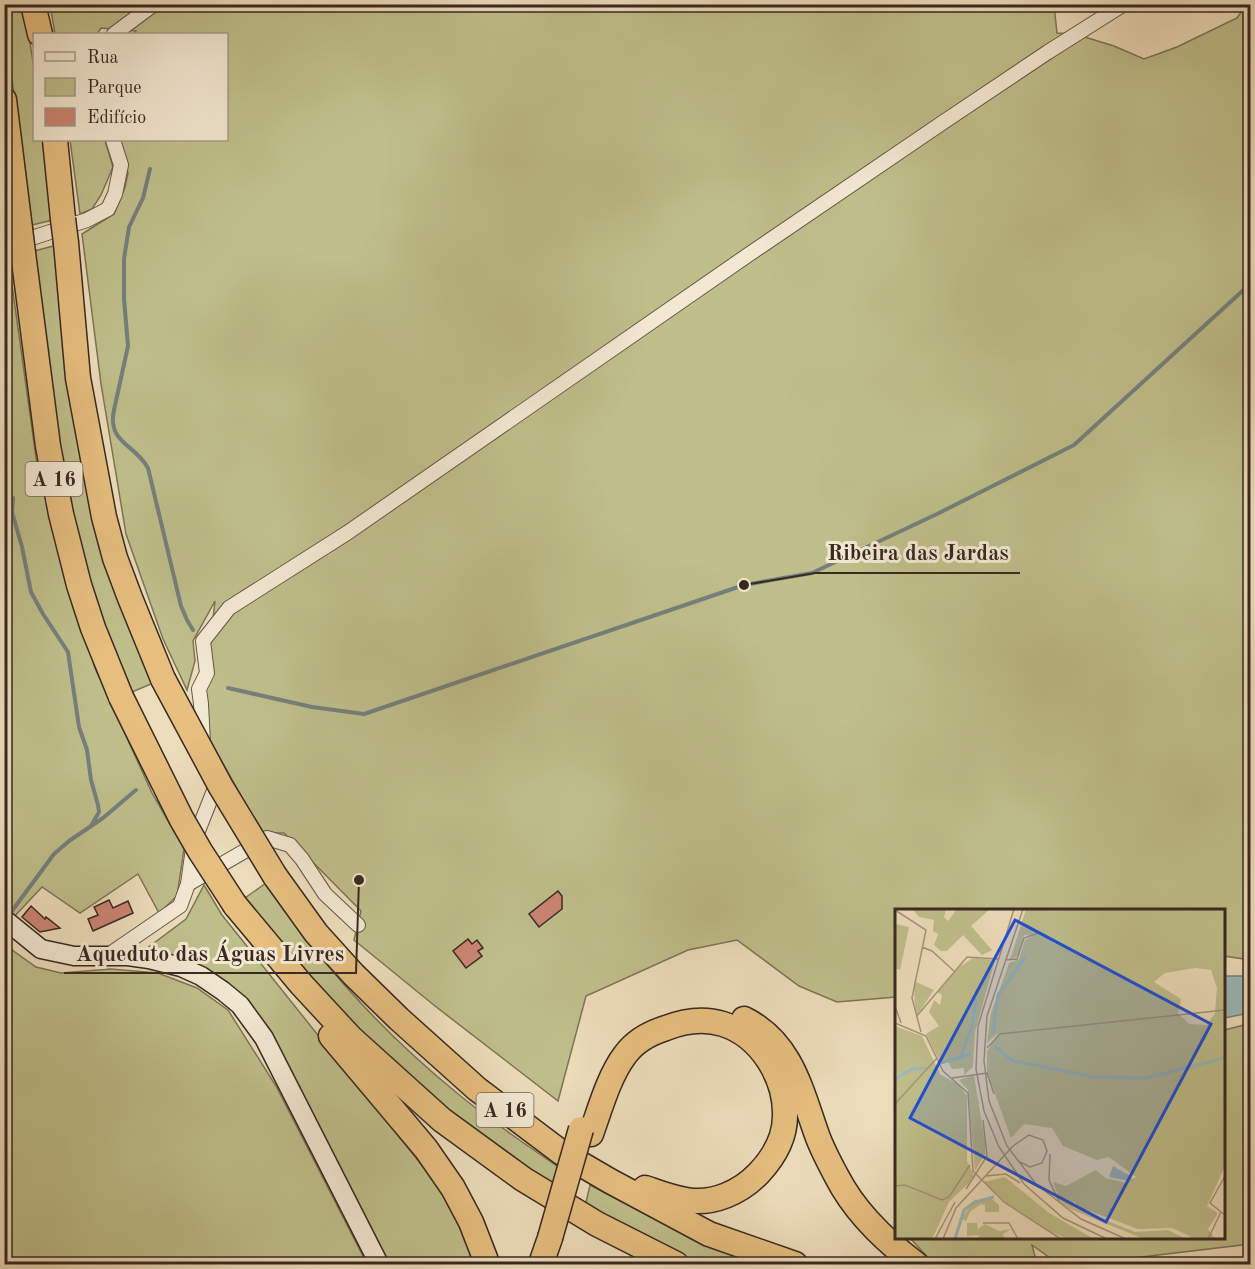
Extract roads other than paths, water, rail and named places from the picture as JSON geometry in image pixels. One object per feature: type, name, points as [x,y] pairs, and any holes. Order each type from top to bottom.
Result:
[{"type":"highway","points":[[33,4],[40,33]]},
{"type":"highway","name":"A 16","points":[[4,100],[20,228],[14,250],[61,514],[93,628],[121,697],[181,818],[200,851],[238,909],[301,984],[351,1038],[442,1119],[523,1179],[597,1224],[676,1264]]},
{"type":"highway","name":"A 16","points":[[55,141],[78,378],[104,517],[115,558],[163,679],[221,787],[275,876],[316,933],[352,974],[477,1089],[562,1153],[709,1234],[795,1264]]},
{"type":"highway","name":"A 16","points":[[238,909],[252,938],[426,1149],[453,1188],[471,1222],[487,1264]]},
{"type":"highway","name":"A 16","points":[[542,1264],[554,1249],[586,1132],[595,1080],[610,1052],[630,1029],[654,1015],[677,1008],[703,1006],[729,1012],[753,1024],[772,1038],[788,1059],[805,1097],[818,1138],[838,1179],[860,1212],[881,1235],[916,1264]]},
{"type":"highway","name":"A 16","points":[[531,1129],[651,1190],[687,1200],[709,1200],[732,1194],[751,1181],[770,1162],[780,1142],[785,1117],[782,1092],[776,1071],[763,1052],[747,1036],[724,1024],[701,1021],[680,1023],[659,1030],[638,1041],[624,1056],[586,1132]]},
{"type":"main road","points":[[4,919],[41,949],[74,956],[149,959],[181,967],[201,976],[240,1005],[264,1038],[379,1264]]},
{"type":"street","points":[[106,956],[180,906],[188,884],[194,841],[216,783],[203,743],[199,689],[207,673],[203,641],[229,608],[346,533],[748,255],[1048,52],[1124,4]]},
{"type":"street","points":[[115,33],[153,5]]},
{"type":"street","points":[[14,250],[108,209],[115,194],[121,165],[113,141]]},
{"type":"street","points":[[188,884],[267,838],[290,845],[302,858],[325,894],[358,925]]},
{"type":"water","points":[[1225,976],[1250,976],[1250,1013],[1225,1018]]},
{"type":"waterway","points":[[150,169],[143,198],[129,227],[124,259],[124,299],[128,346],[113,421],[118,437],[143,460],[148,468],[181,606],[193,630]]},
{"type":"waterway","points":[[228,688],[312,707],[364,714],[744,585],[812,573],[937,514],[1074,445],[1250,284]]},
{"type":"waterway","points":[[13,498],[12,512],[31,592],[68,652],[79,727],[87,750],[99,812],[91,826]]},
{"type":"waterway","points":[[9,915],[54,854],[136,790]]},
{"type":"place","name":"Ribeira das Jardas","points":[[744,585]]},
{"type":"place","name":"Aqueduto das Águas Livres","points":[[359,880]]}]
